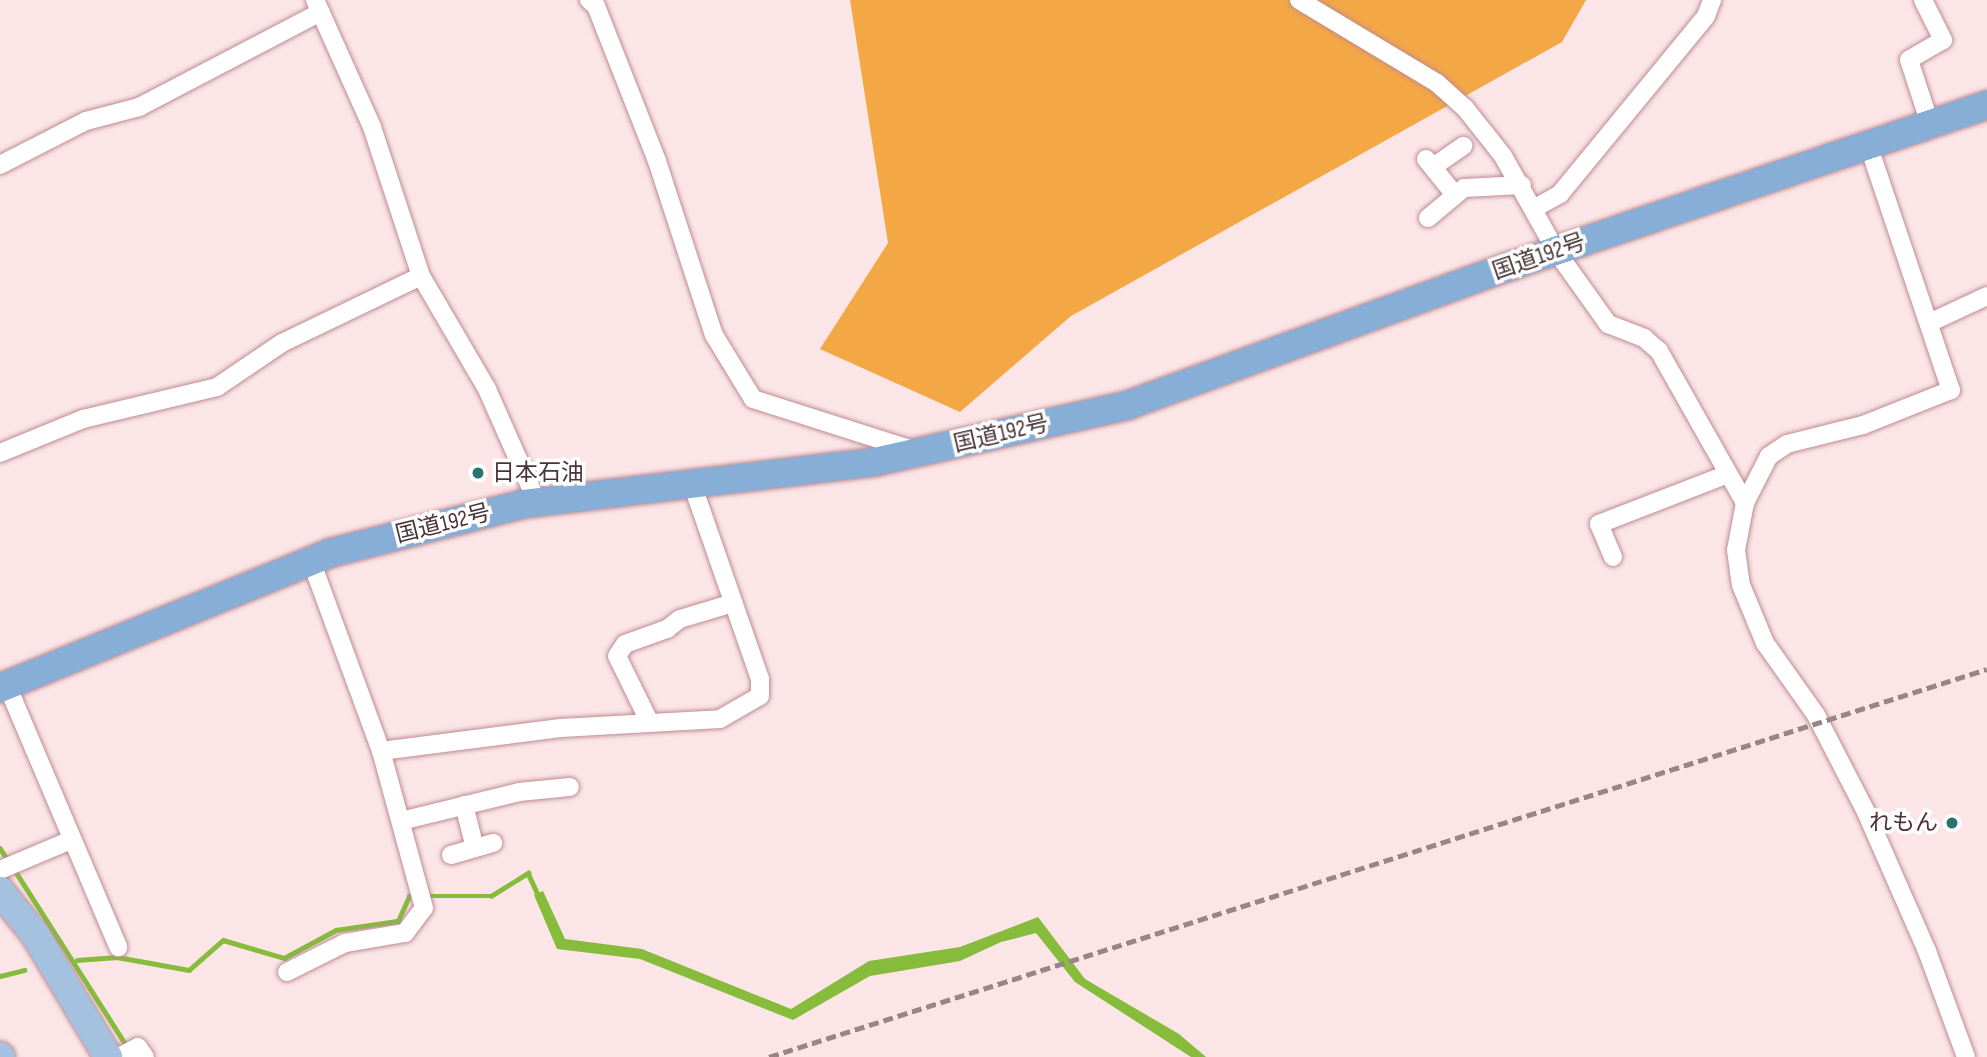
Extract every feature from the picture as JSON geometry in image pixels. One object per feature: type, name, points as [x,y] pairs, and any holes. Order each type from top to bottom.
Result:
[{"type":"highway","name":"国道192号","points":[[3,686],[311,561],[537,502],[874,462],[1128,405],[1556,251],[1987,105]]},
{"type":"main road","points":[[6,873],[36,936],[116,1055]]},
{"type":"main road","points":[[0,903],[116,1055]]},
{"type":"street","points":[[589,0],[596,6],[657,161],[714,335],[753,399],[921,452]]},
{"type":"street","points":[[1298,0],[1437,83],[1465,108],[1522,185],[1556,251],[1608,324],[1644,338],[1658,351],[1745,502]]},
{"type":"street","points":[[1535,208],[1560,194],[1706,16],[1712,0]]},
{"type":"street","points":[[1924,0],[1944,40],[1909,60],[1930,124]]},
{"type":"street","points":[[0,165],[86,121],[139,107],[318,6],[372,127],[421,276],[486,390],[537,502]]},
{"type":"street","points":[[1868,145],[1931,322],[1951,390],[1945,396],[1863,425],[1787,444],[1769,456],[1745,502],[1736,550],[1741,585],[1765,643],[1816,716],[1866,812],[1927,951],[1966,1057]]},
{"type":"street","points":[[1455,195],[1429,163],[1463,146]]},
{"type":"street","points":[[1428,218],[1464,188],[1522,185]]},
{"type":"street","points":[[0,453],[94,415],[217,387],[282,342],[421,276]]},
{"type":"street","points":[[1931,322],[1987,296]]},
{"type":"street","points":[[1613,557],[1599,524],[1728,474]]},
{"type":"street","points":[[381,751],[649,721],[720,719],[760,696],[760,679],[692,484]]},
{"type":"street","points":[[287,972],[345,943],[404,933],[423,906],[381,751],[311,561]]},
{"type":"street","points":[[649,721],[617,656],[625,644],[667,629],[680,619],[733,603]]},
{"type":"street","points":[[3,686],[118,947]]},
{"type":"street","points":[[401,821],[519,792],[569,787]]},
{"type":"street","points":[[451,855],[484,846],[464,805]]},
{"type":"street","points":[[6,873],[71,840]]},
{"type":"shaded area","points":[[850,0],[1586,0],[1562,42],[1071,316],[960,412],[820,349],[888,243]]},
{"type":"shaded area","points":[[543,891],[565,939],[642,949],[791,1009],[869,961],[960,947],[1038,917],[1085,979],[1179,1034],[1206,1057],[1191,1057],[1075,982],[1036,933],[1001,942],[960,961],[870,976],[793,1020],[640,959],[557,949],[534,895]]},
{"type":"waterway","points":[[0,848],[9,862]]},
{"type":"waterway","points":[[14,869],[128,1048]]},
{"type":"waterway","points":[[425,896],[491,896],[528,873],[540,899]]},
{"type":"waterway","points":[[77,960],[117,957],[189,970],[223,940],[284,958],[336,930],[398,921],[409,896],[416,896]]},
{"type":"waterway","points":[[0,976],[24,970]]},
{"type":"railway","points":[[769,1057],[1987,669]]},
{"type":"place","name":"日本石油","points":[[478,473]]},
{"type":"place","name":"れもん","points":[[1952,823]]}]
